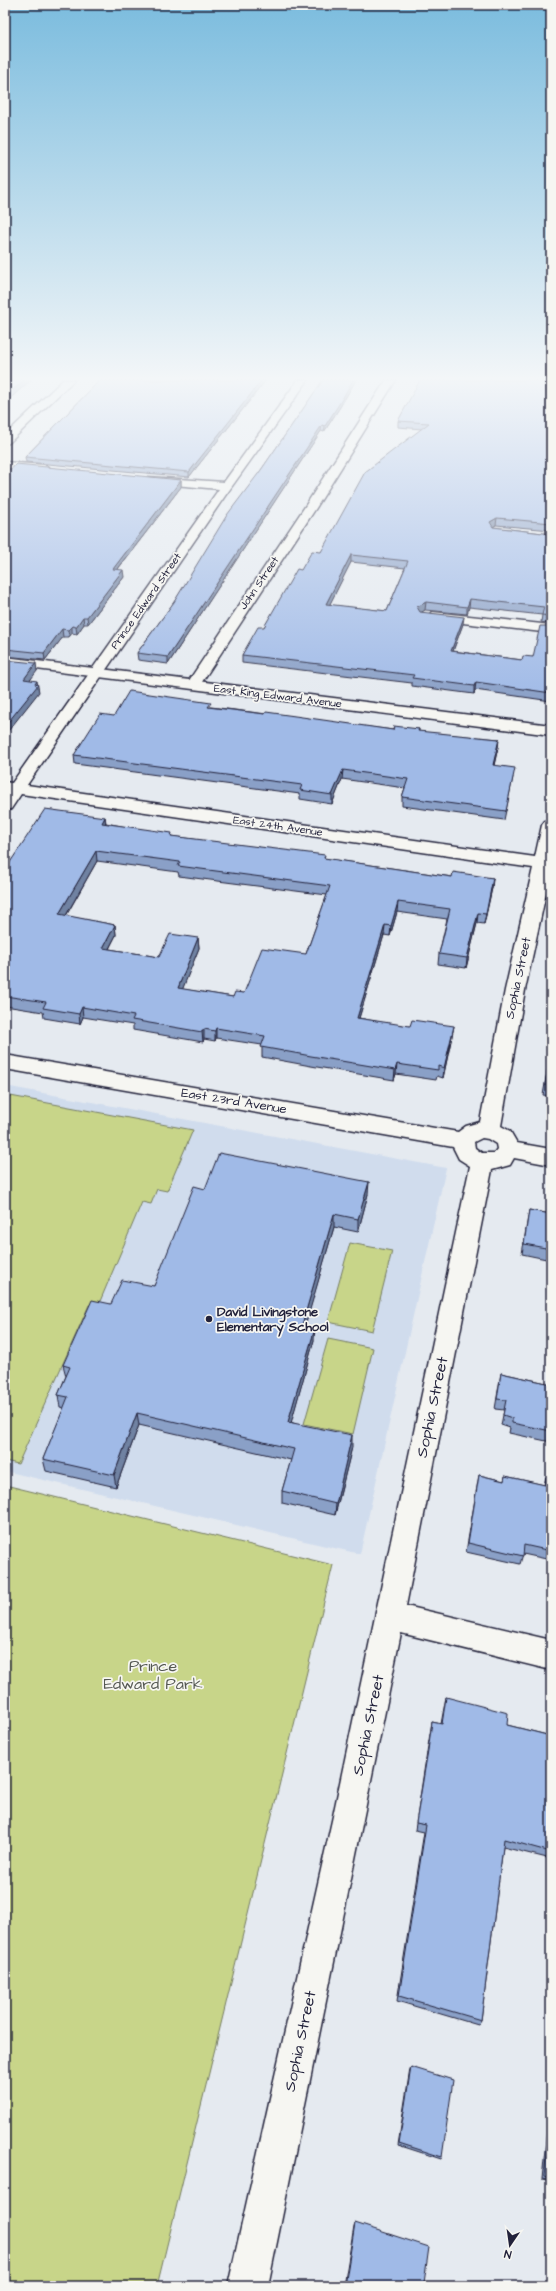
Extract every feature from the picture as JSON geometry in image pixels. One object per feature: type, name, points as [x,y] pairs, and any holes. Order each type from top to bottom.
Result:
[{"type":"street","name":"Prince Edward Street","points":[[5,805],[11,788],[96,672],[225,487]]},
{"type":"street","name":"John Street","points":[[193,685],[323,487]]},
{"type":"street","points":[[425,615],[551,629]]},
{"type":"street","name":"East King Edward Avenue","points":[[5,661],[551,730]]},
{"type":"street","name":"East 24th Avenue","points":[[11,788],[547,864]]},
{"type":"street","name":"Sophia Street","points":[[248,2286],[349,1816],[484,1151],[508,1145],[501,1136],[488,1131],[515,990],[547,864],[551,825]]},
{"type":"street","name":"East 23rd Avenue","points":[[5,1062],[484,1151],[551,1158]]},
{"type":"street","points":[[390,1616],[551,1655]]},
{"type":"shaded area","name":"David Livingstone Elementary School","points":[[5,1086],[446,1168],[360,1554],[5,1471]]},
{"type":"green space","points":[[5,1095],[193,1130],[167,1191],[157,1189],[151,1204],[142,1202],[98,1306],[89,1305],[18,1464],[5,1461]]},
{"type":"green space","points":[[350,1243],[392,1251],[372,1331],[328,1322]]},
{"type":"green space","points":[[328,1339],[373,1348],[353,1434],[304,1424]]},
{"type":"green space","name":"Prince Edward Park","points":[[5,1485],[333,1565],[157,2286],[5,2286]]},
{"type":"building","points":[[5,487],[176,487],[113,569],[123,570],[87,617],[83,617],[76,627],[72,626],[68,630],[62,629],[44,653],[5,649]]},
{"type":"building","points":[[248,487],[281,487],[168,657],[137,653],[174,602],[227,515]]},
{"type":"building","points":[[357,487],[551,487],[551,523],[497,518],[490,522],[493,527],[551,534],[551,616],[542,615],[544,607],[470,599],[467,607],[426,602],[417,607],[420,612],[464,617],[451,651],[522,660],[523,656],[533,657],[540,626],[551,626],[551,693],[476,682],[474,686],[412,678],[414,675],[242,655],[258,627],[264,627],[297,569],[301,570],[312,551],[321,552]],"holes":[[[351,555],[408,561],[387,611],[326,604]]]},
{"type":"building","points":[[5,660],[36,663],[24,679],[37,681],[35,684],[38,685],[5,726]]},
{"type":"building","points":[[129,691],[211,703],[208,707],[265,714],[266,712],[393,730],[394,726],[419,729],[418,731],[499,739],[493,765],[515,768],[506,811],[402,797],[408,779],[343,770],[332,795],[300,790],[302,785],[74,755],[100,714],[114,716]]},
{"type":"building","points":[[45,809],[105,817],[102,823],[172,833],[171,836],[325,855],[324,858],[452,877],[453,872],[493,878],[486,914],[478,913],[467,958],[439,954],[450,909],[398,902],[391,926],[385,925],[357,1018],[410,1026],[412,1020],[454,1026],[444,1068],[438,1066],[438,1070],[397,1064],[395,1070],[261,1047],[265,1036],[216,1028],[215,1031],[204,1029],[202,1032],[132,1020],[134,1016],[82,1007],[79,1014],[43,1008],[46,1002],[5,996],[5,870]],"holes":[[[96,851],[180,862],[178,866],[330,886],[306,954],[262,948],[244,993],[235,992],[233,997],[178,988],[198,938],[170,934],[159,957],[103,948],[115,925],[59,914]]]},
{"type":"building","points":[[550,1055],[551,1056],[551,1086],[545,1085]]},
{"type":"building","points":[[219,1153],[369,1182],[358,1219],[334,1214],[302,1325],[315,1328],[288,1422],[352,1435],[336,1504],[282,1491],[294,1449],[137,1413],[114,1475],[43,1459],[68,1397],[58,1395],[70,1367],[63,1365],[92,1300],[111,1304],[122,1280],[154,1286],[194,1186],[205,1189]]},
{"type":"building","points":[[529,1210],[551,1214],[551,1249],[524,1244]]},
{"type":"building","points":[[501,1373],[551,1384],[551,1431],[512,1423],[512,1418],[503,1415],[506,1400],[497,1399]]},
{"type":"building","points":[[479,1475],[504,1481],[505,1476],[545,1485],[546,1477],[551,1478],[551,1551],[524,1545],[523,1556],[468,1543]]},
{"type":"building","points":[[446,1697],[508,1713],[507,1725],[551,1736],[551,1852],[504,1839],[481,2020],[399,1996],[426,1825],[416,1823],[432,1722],[442,1724]]},
{"type":"building","points":[[411,2067],[453,2080],[442,2157],[399,2143]]},
{"type":"building","points":[[551,2110],[551,2179],[544,2177]]},
{"type":"building","points":[[355,2223],[429,2247],[424,2283],[433,2286],[345,2286]]},
{"type":"building","points":[[536,2283],[545,2286],[535,2286]]},
{"type":"place","name":"David Livingstone Elementary School","points":[[209,1319]]}]
